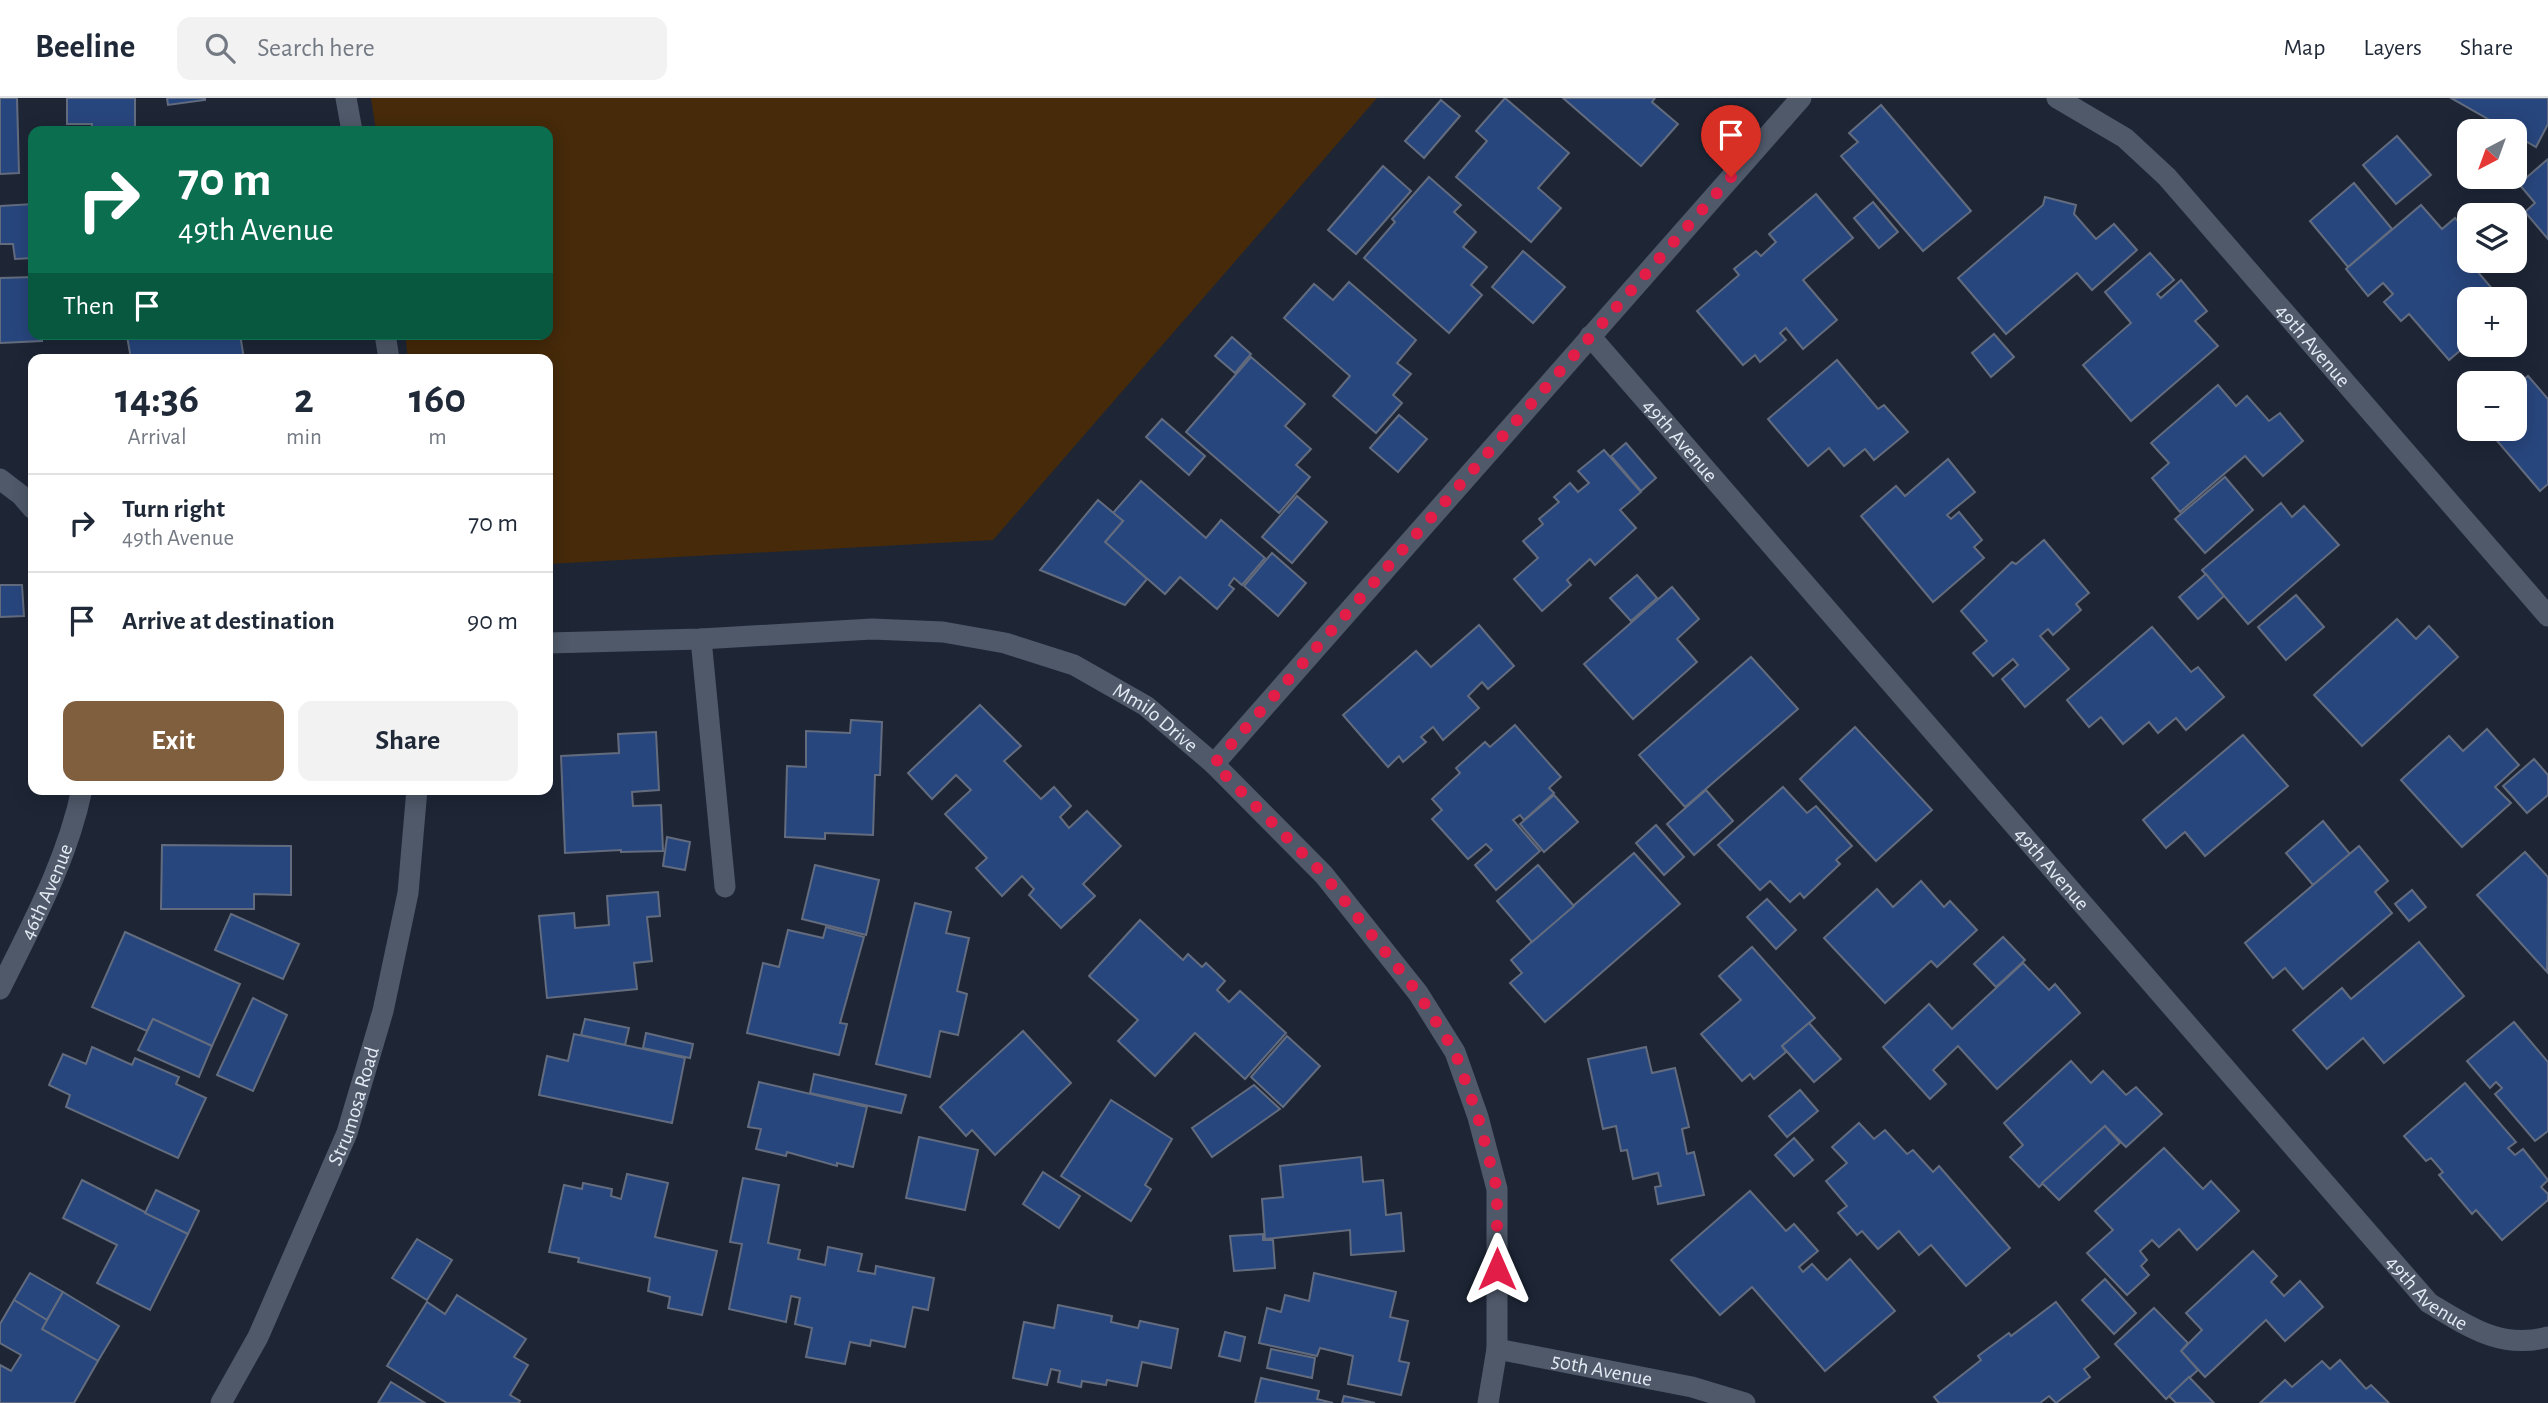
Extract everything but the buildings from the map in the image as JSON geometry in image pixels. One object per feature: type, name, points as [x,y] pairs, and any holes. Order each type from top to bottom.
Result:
[{"type":"street","points":[[346,98],[351,126]]},
{"type":"street","points":[[1214,764],[1801,98]]},
{"type":"street","name":"49th Avenue","points":[[2057,98],[2125,138],[2167,177],[2548,616]]},
{"type":"street","name":"49th Avenue","points":[[1590,336],[2429,1303],[2481,1333],[2527,1342],[2548,1337]]},
{"type":"street","points":[[0,479],[28,503]]},
{"type":"street","name":"Mmilo Drive","points":[[553,643],[701,639],[872,629],[943,632],[1005,643],[1074,665],[1146,706],[1214,764],[1324,875],[1418,993],[1455,1052],[1478,1117],[1497,1189],[1497,1349],[1488,1403]]},
{"type":"street","points":[[701,639],[725,887]]},
{"type":"street","name":"46th Avenue","points":[[0,989],[61,864],[81,795]]},
{"type":"street","name":"Strumosa Road","points":[[220,1403],[258,1337],[347,1133],[383,1011],[408,893],[416,795]]},
{"type":"street","name":"50th Avenue","points":[[1497,1349],[1692,1387],[1745,1403]]},
{"type":"shaded area","points":[[371,98],[1377,98],[993,540],[553,564],[553,354],[407,354],[406,340],[553,340],[553,126],[375,126]]},
{"type":"route","points":[[1497,1269],[1497,1189],[1478,1117],[1455,1052],[1418,993],[1324,875],[1214,764],[1731,177]]}]
